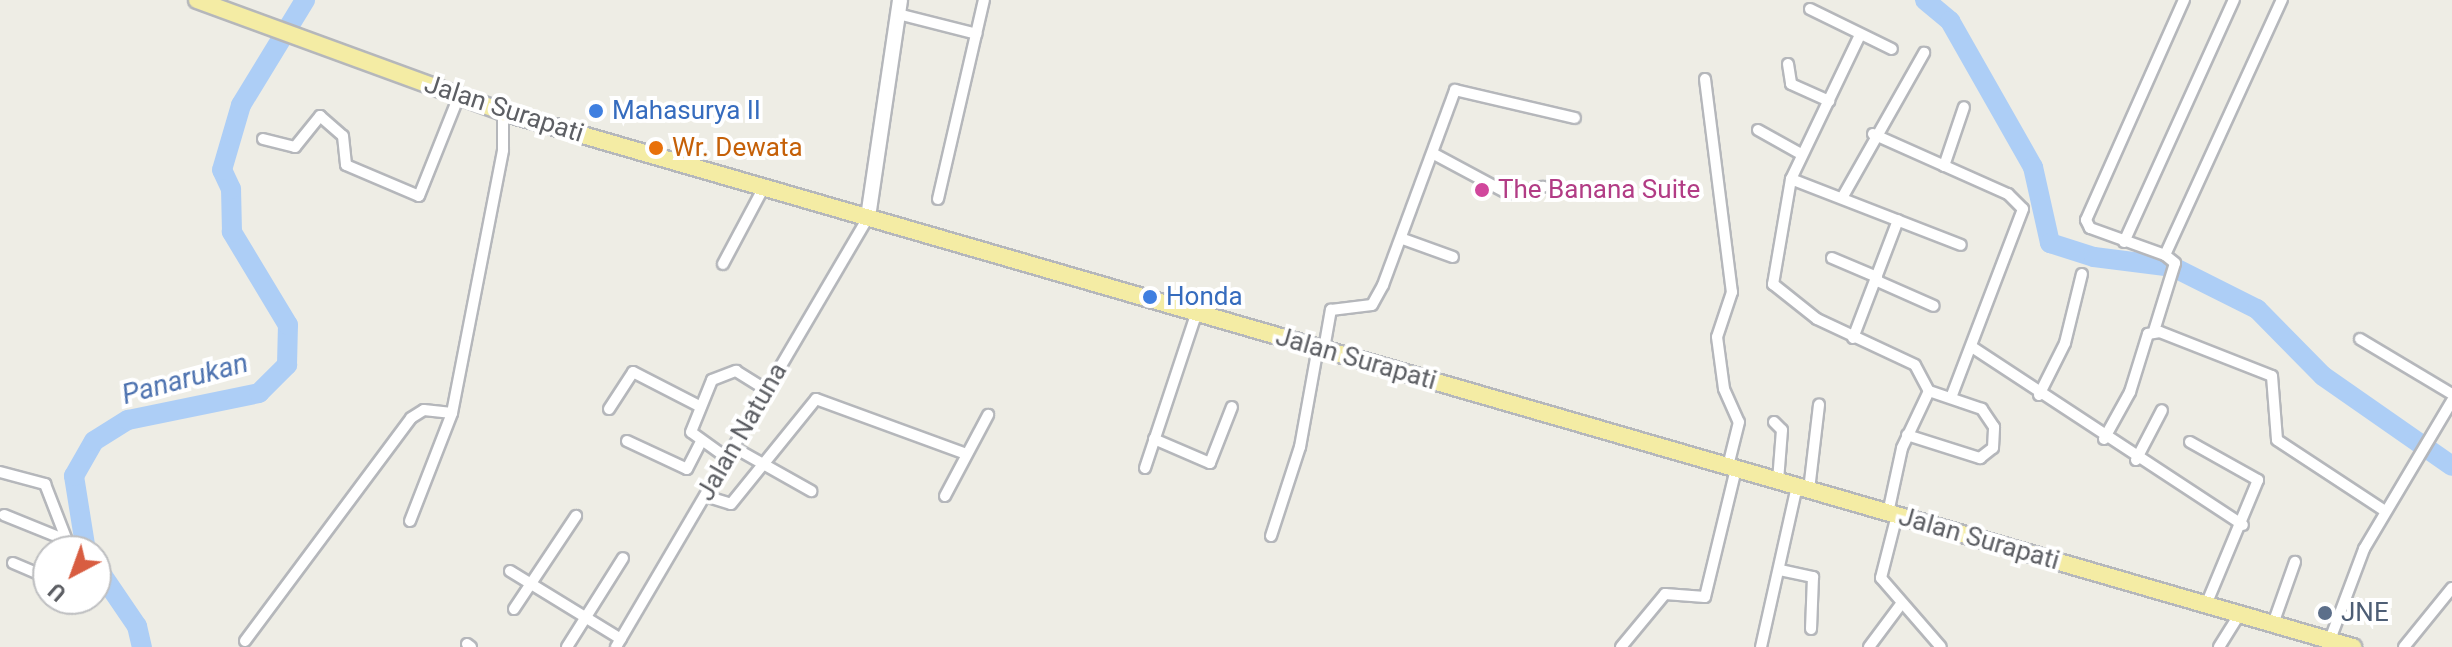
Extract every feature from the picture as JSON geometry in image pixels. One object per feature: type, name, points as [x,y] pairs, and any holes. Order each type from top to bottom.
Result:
[{"type":"highway","name":"Jalan Surapati","points":[[197,0],[503,112],[2240,614],[2328,644],[2353,647]]},
{"type":"main road","points":[[868,217],[899,7]]},
{"type":"street","points":[[938,199],[984,0]]},
{"type":"street","points":[[2104,439],[2154,331],[2175,263],[2165,255],[2124,242],[2086,220],[2184,0]]},
{"type":"street","points":[[2124,242],[2234,0]]},
{"type":"street","points":[[2165,255],[2282,0]]},
{"type":"street","points":[[899,7],[977,34]]},
{"type":"street","points":[[1810,9],[1892,49]]},
{"type":"street","points":[[1860,35],[1791,179],[1774,286],[1853,338],[1915,365],[1929,391],[1951,398],[1991,420],[1987,457],[1907,435]]},
{"type":"street","points":[[1842,198],[1873,134],[1924,53]]},
{"type":"street","points":[[1788,64],[1791,84],[1829,101]]},
{"type":"street","points":[[1621,647],[1665,594],[1705,597],[1739,422],[1724,389],[1717,337],[1732,292],[1705,79]]},
{"type":"street","points":[[1271,536],[1300,447],[1331,310],[1372,305],[1403,239],[1434,154],[1450,96],[1461,88],[1575,118]]},
{"type":"street","points":[[263,139],[295,147],[320,116],[343,136],[346,165],[419,196],[459,96]]},
{"type":"street","points":[[1944,166],[1964,107]]},
{"type":"street","points":[[410,521],[452,413],[503,150],[503,112]]},
{"type":"street","points":[[1758,130],[1801,154]]},
{"type":"street","points":[[1873,134],[2008,194],[2023,209],[1951,398]]},
{"type":"street","points":[[1434,154],[1509,194],[1543,187]]},
{"type":"street","points":[[1791,179],[1961,245]]},
{"type":"street","points":[[723,264],[764,187]]},
{"type":"street","name":"Jalan Natuna","points":[[619,643],[868,217]]},
{"type":"street","points":[[1853,338],[1898,220]]},
{"type":"street","points":[[1403,239],[1453,257]]},
{"type":"street","points":[[1832,258],[1934,306]]},
{"type":"street","points":[[2039,395],[2065,343],[2082,274]]},
{"type":"street","points":[[1145,468],[1197,312]]},
{"type":"street","points":[[2154,331],[2272,376],[2277,440],[2385,511]]},
{"type":"street","points":[[2360,339],[2452,394]]},
{"type":"street","points":[[1972,347],[2104,439],[2243,525]]},
{"type":"street","points":[[727,458],[700,443],[691,427],[712,380],[728,371],[767,390]]},
{"type":"street","points":[[609,409],[633,372],[701,407]]},
{"type":"street","points":[[1929,391],[1907,435],[1881,569],[1901,604],[1941,647]]},
{"type":"street","points":[[705,496],[731,504],[820,398],[966,454]]},
{"type":"street","points":[[2328,644],[2385,511],[2452,401]]},
{"type":"street","points":[[1761,647],[1803,488],[1819,405]]},
{"type":"street","points":[[1154,439],[1210,463],[1232,407]]},
{"type":"street","points":[[245,641],[411,418],[424,410],[452,413]]},
{"type":"street","points":[[2136,460],[2162,410]]},
{"type":"street","points":[[945,496],[988,415]]},
{"type":"street","points":[[1774,422],[1782,430],[1778,481]]},
{"type":"street","points":[[627,441],[687,469],[700,443]]},
{"type":"street","points":[[2190,442],[2257,477],[2243,525],[2206,605]]},
{"type":"street","points":[[733,447],[811,491]]},
{"type":"street","points":[[0,472],[45,484],[64,535]]},
{"type":"street","points":[[4,515],[45,535]]},
{"type":"street","points":[[514,609],[576,516]]},
{"type":"street","points":[[567,647],[623,558]]},
{"type":"street","points":[[2273,624],[2295,562]]},
{"type":"street","points":[[13,563],[32,571]]},
{"type":"street","points":[[1780,570],[1813,577],[1811,629]]},
{"type":"street","points":[[510,571],[587,615],[619,643]]},
{"type":"street","points":[[2404,647],[2452,588]]},
{"type":"street","points":[[1869,647],[1901,604]]},
{"type":"street","points":[[2219,647],[2240,614]]},
{"type":"waterway","name":"Panarukan","points":[[83,535],[74,476],[94,441],[128,420],[259,393],[287,365],[288,325],[232,232],[231,189],[222,170],[241,105],[305,0]]},
{"type":"waterway","points":[[1925,0],[1950,21],[2033,167],[2050,243],[2094,257],[2173,267],[2257,309],[2323,376],[2452,466]]},
{"type":"waterway","name":"Panarukan","points":[[112,589],[137,626],[142,647]]},
{"type":"place","name":"Mahasurya II","points":[[596,111]]},
{"type":"place","name":"Wr. Dewata","points":[[656,148]]},
{"type":"place","name":"The Banana Suite","points":[[1482,190]]},
{"type":"place","name":"Honda","points":[[1150,297]]},
{"type":"place","name":"JNE","points":[[2325,613]]}]
